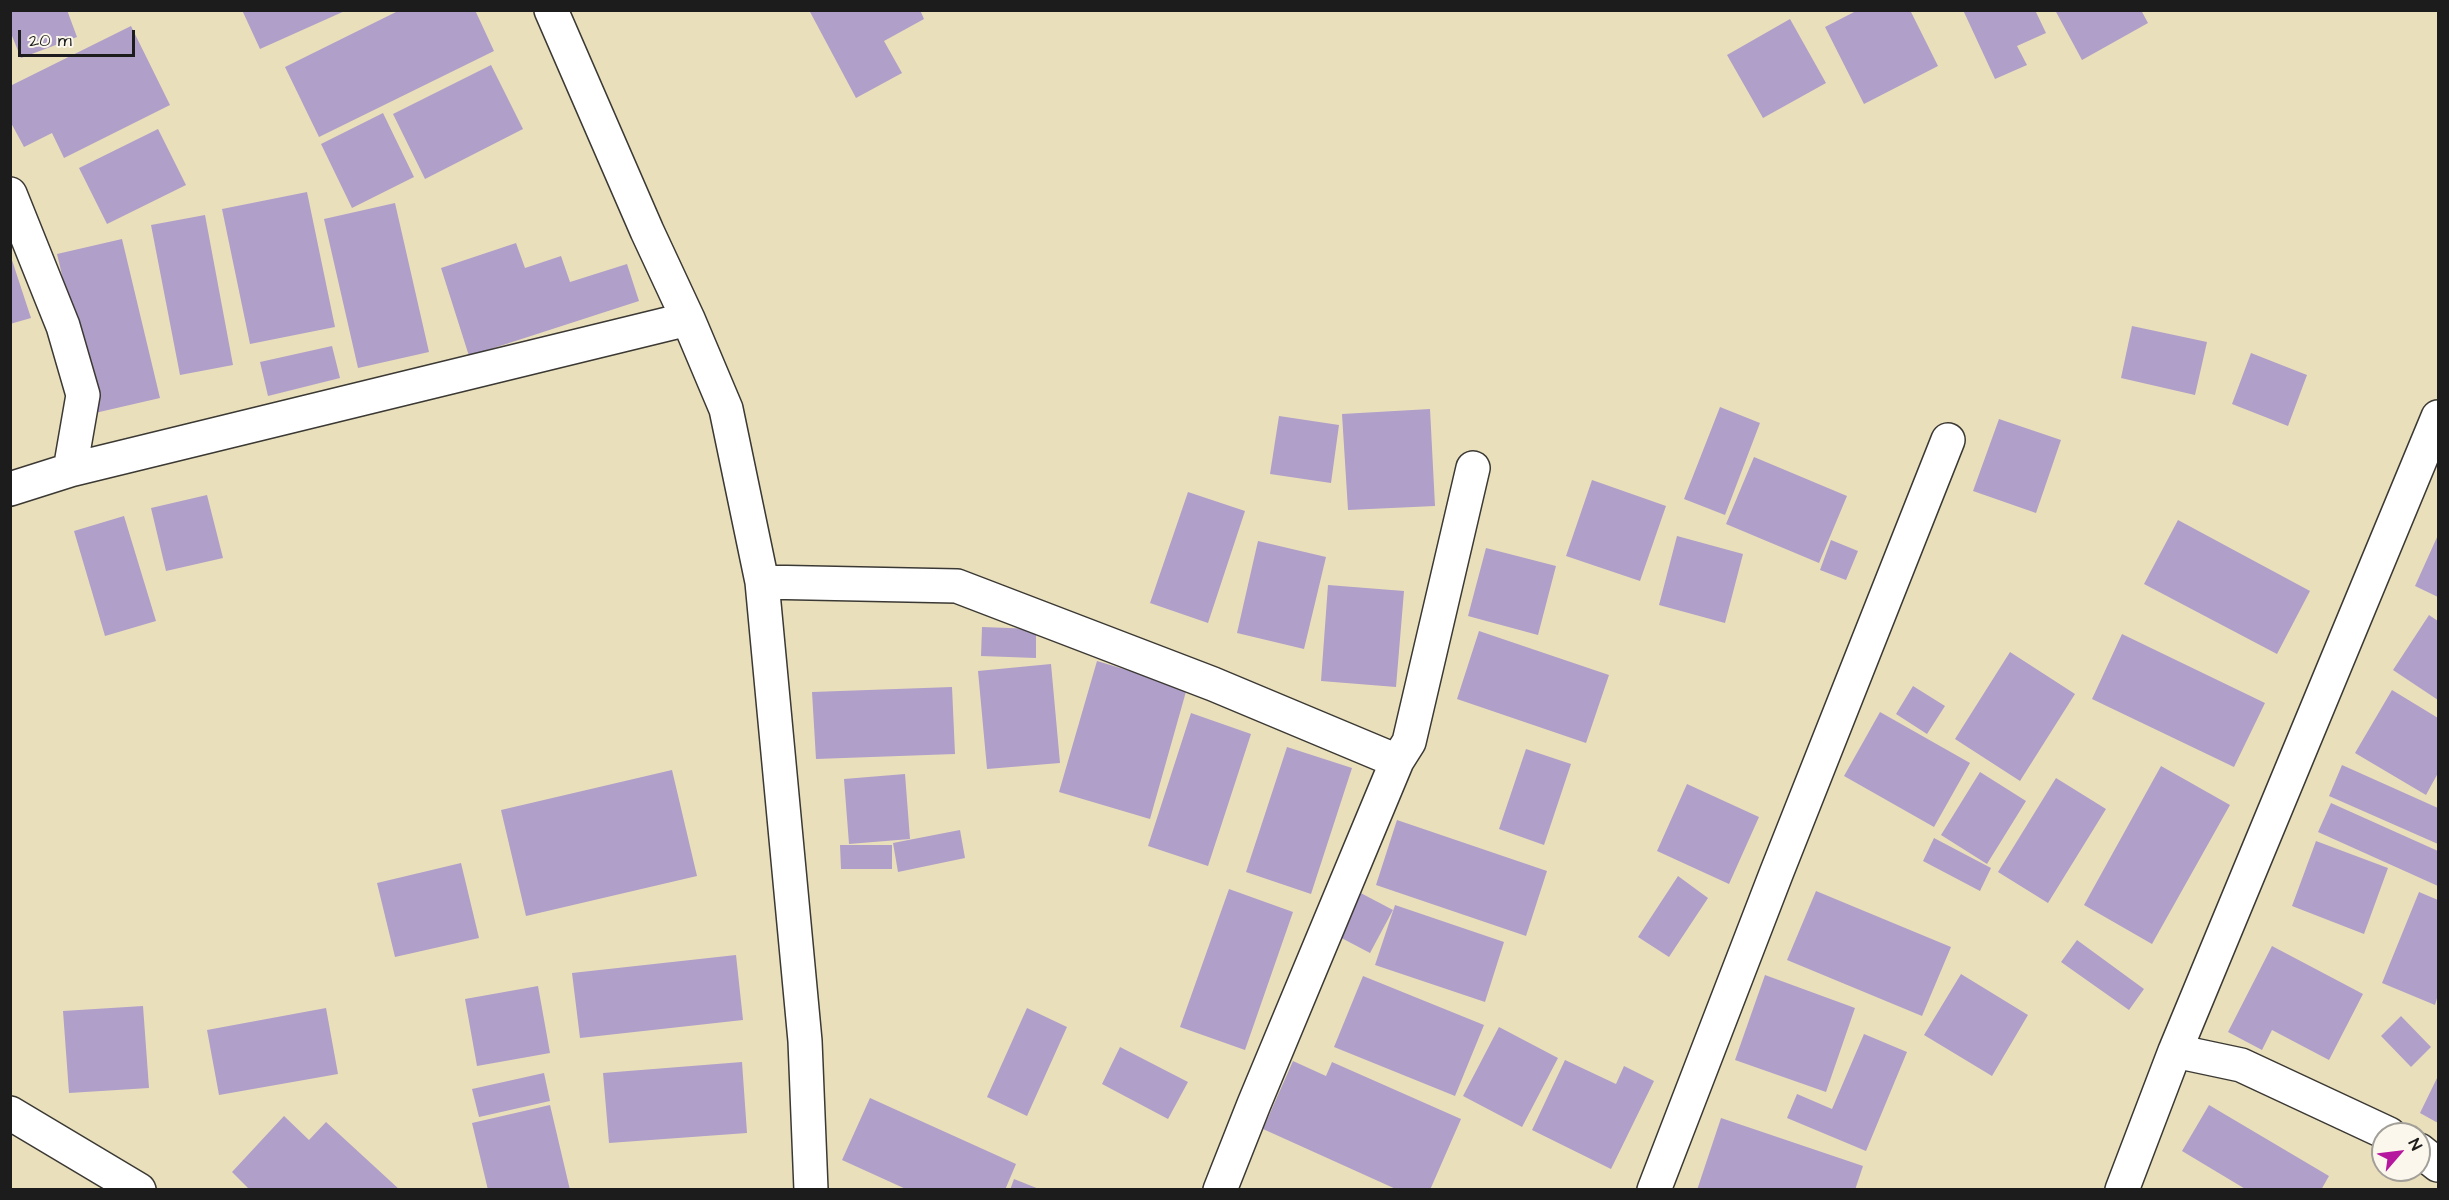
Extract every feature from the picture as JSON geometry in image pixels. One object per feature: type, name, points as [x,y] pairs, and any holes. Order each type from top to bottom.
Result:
[{"type":"street","points":[[551,10],[726,409],[762,582],[805,1041],[812,1190]]},
{"type":"street","points":[[10,194],[63,326],[83,395],[70,470]]},
{"type":"street","points":[[10,489],[70,470],[688,319]]},
{"type":"street","points":[[2122,1190],[2175,1051],[2439,417]]},
{"type":"street","points":[[1654,1190],[1948,440]]},
{"type":"street","points":[[1220,1190],[1397,761],[1409,742],[1473,468]]},
{"type":"street","points":[[762,582],[957,586],[1213,684],[1397,761]]},
{"type":"street","points":[[2175,1051],[2241,1065],[2371,1126]]},
{"type":"street","points":[[10,1113],[139,1190]]},
{"type":"building","points":[[10,10],[67,10],[77,37],[21,58],[10,31]]},
{"type":"building","points":[[242,10],[347,10],[260,49]]},
{"type":"building","points":[[400,10],[475,10],[494,51],[319,137],[285,67]]},
{"type":"building","points":[[809,10],[920,10],[924,19],[884,41],[902,73],[856,98]]},
{"type":"building","points":[[1858,10],[1910,10],[1938,66],[1864,104],[1825,27]]},
{"type":"building","points":[[1963,10],[2035,10],[2046,33],[2017,46],[2027,65],[1995,79]]},
{"type":"building","points":[[2055,10],[2141,10],[2148,23],[2082,60]]},
{"type":"building","points":[[1790,19],[1826,83],[1763,118],[1727,55]]},
{"type":"building","points":[[131,26],[170,105],[64,158],[52,133],[24,147],[10,121],[10,86]]},
{"type":"building","points":[[491,65],[523,129],[425,179],[393,114]]},
{"type":"building","points":[[383,113],[414,177],[352,208],[321,144]]},
{"type":"building","points":[[158,129],[186,185],[107,224],[79,168]]},
{"type":"building","points":[[307,192],[335,327],[250,344],[222,209]]},
{"type":"building","points":[[395,203],[429,352],[358,368],[324,219]]},
{"type":"building","points":[[205,215],[233,365],[180,375],[151,225]]},
{"type":"building","points":[[122,239],[160,398],[95,413],[57,254]]},
{"type":"building","points":[[516,243],[525,268],[561,256],[570,282],[627,264],[639,301],[469,356],[441,268]]},
{"type":"building","points":[[10,254],[31,318],[10,324]]},
{"type":"building","points":[[2132,326],[2207,342],[2195,395],[2121,378]]},
{"type":"building","points":[[332,346],[340,378],[268,396],[260,362]]},
{"type":"building","points":[[2251,353],[2307,375],[2288,426],[2232,404]]},
{"type":"building","points":[[1720,407],[1760,423],[1725,515],[1684,499]]},
{"type":"building","points":[[1430,409],[1435,506],[1348,510],[1342,414]]},
{"type":"building","points":[[1279,416],[1339,425],[1331,483],[1270,474]]},
{"type":"building","points":[[1999,419],[2061,440],[2036,513],[1973,491]]},
{"type":"building","points":[[1754,457],[1847,496],[1819,563],[1726,524]]},
{"type":"building","points":[[1592,480],[1666,506],[1640,581],[1566,556]]},
{"type":"building","points":[[1188,492],[1245,511],[1208,623],[1150,603]]},
{"type":"building","points":[[207,495],[223,558],[166,571],[151,508]]},
{"type":"building","points":[[124,516],[156,621],[105,636],[74,531]]},
{"type":"building","points":[[2178,520],[2310,591],[2277,654],[2144,584]]},
{"type":"building","points":[[2438,535],[2438,597],[2415,586]]},
{"type":"building","points":[[1677,536],[1743,554],[1725,623],[1659,605]]},
{"type":"building","points":[[1831,540],[1858,551],[1846,580],[1820,570]]},
{"type":"building","points":[[1258,541],[1326,557],[1304,649],[1237,633]]},
{"type":"building","points":[[1486,548],[1556,566],[1538,635],[1468,616]]},
{"type":"building","points":[[1328,585],[1404,591],[1396,687],[1321,681]]},
{"type":"building","points":[[2429,615],[2438,621],[2438,700],[2393,670]]},
{"type":"building","points":[[982,627],[1036,629],[1036,658],[981,656]]},
{"type":"building","points":[[1479,631],[1609,675],[1586,743],[1457,699]]},
{"type":"building","points":[[2122,634],[2265,703],[2234,767],[2092,699]]},
{"type":"building","points":[[2010,652],[2075,694],[2020,781],[1955,739]]},
{"type":"building","points":[[1097,661],[1187,688],[1150,819],[1059,792]]},
{"type":"building","points":[[1051,664],[1060,763],[987,769],[978,671]]},
{"type":"building","points":[[1913,686],[1945,706],[1927,734],[1896,714]]},
{"type":"building","points":[[952,687],[955,754],[816,759],[812,692]]},
{"type":"building","points":[[2392,690],[2438,718],[2438,773],[2426,795],[2355,753]]},
{"type":"building","points":[[1880,712],[1970,763],[1934,827],[1844,776]]},
{"type":"building","points":[[1191,713],[1251,734],[1208,866],[1148,846]]},
{"type":"building","points":[[1287,747],[1352,768],[1311,894],[1246,872]]},
{"type":"building","points":[[1526,749],[1571,764],[1544,845],[1499,829]]},
{"type":"building","points":[[2342,765],[2438,808],[2438,844],[2329,796]]},
{"type":"building","points":[[2161,766],[2230,805],[2152,944],[2084,905]]},
{"type":"building","points":[[672,770],[697,876],[526,916],[501,810]]},
{"type":"building","points":[[1980,772],[2026,801],[1987,864],[1941,835]]},
{"type":"building","points":[[905,774],[910,839],[849,844],[844,779]]},
{"type":"building","points":[[2056,778],[2106,809],[2048,903],[1998,872]]},
{"type":"building","points":[[1687,784],[1759,817],[1729,884],[1657,851]]},
{"type":"building","points":[[2331,803],[2438,851],[2438,886],[2318,832]]},
{"type":"building","points":[[1397,820],[1547,871],[1526,936],[1376,885]]},
{"type":"building","points":[[960,830],[965,858],[898,872],[893,843]]},
{"type":"building","points":[[1934,838],[1991,868],[1980,891],[1923,861]]},
{"type":"building","points":[[2316,841],[2388,868],[2364,934],[2292,906]]},
{"type":"building","points":[[840,845],[892,845],[892,869],[841,869]]},
{"type":"building","points":[[461,863],[479,938],[395,957],[377,883]]},
{"type":"building","points":[[1678,876],[1708,898],[1669,957],[1638,937]]},
{"type":"building","points":[[1229,889],[1293,912],[1245,1050],[1180,1027]]},
{"type":"building","points":[[1355,890],[1393,910],[1370,953],[1332,933]]},
{"type":"building","points":[[1816,891],[1951,947],[1922,1016],[1787,960]]},
{"type":"building","points":[[2419,892],[2438,900],[2438,995],[2435,1005],[2382,983]]},
{"type":"building","points":[[1395,905],[1504,942],[1485,1002],[1375,965]]},
{"type":"building","points":[[2077,940],[2144,989],[2129,1010],[2061,962]]},
{"type":"building","points":[[2272,946],[2363,994],[2329,1060],[2272,1030],[2262,1050],[2228,1032]]},
{"type":"building","points":[[736,955],[743,1020],[580,1038],[572,973]]},
{"type":"building","points":[[1961,974],[2028,1015],[1992,1076],[1924,1035]]},
{"type":"building","points":[[1765,975],[1855,1008],[1826,1092],[1735,1060]]},
{"type":"building","points":[[1363,976],[1484,1025],[1455,1096],[1334,1047]]},
{"type":"building","points":[[538,986],[550,1053],[477,1066],[465,999]]},
{"type":"building","points":[[143,1006],[149,1088],[69,1093],[63,1011]]},
{"type":"building","points":[[326,1008],[338,1074],[219,1095],[207,1030]]},
{"type":"building","points":[[1027,1008],[1067,1027],[1027,1116],[987,1097]]},
{"type":"building","points":[[2401,1016],[2431,1047],[2411,1067],[2381,1036]]},
{"type":"building","points":[[1499,1027],[1558,1058],[1522,1127],[1463,1096]]},
{"type":"building","points":[[1864,1034],[1907,1052],[1866,1151],[1787,1118],[1797,1094],[1832,1109]]},
{"type":"building","points":[[1120,1047],[1188,1082],[1168,1119],[1102,1084]]},
{"type":"building","points":[[1565,1060],[1616,1084],[1624,1066],[1654,1081],[1611,1169],[1532,1130]]},
{"type":"building","points":[[1293,1061],[1326,1076],[1332,1062],[1461,1119],[1430,1190],[1398,1190],[1263,1129]]},
{"type":"building","points":[[742,1062],[747,1133],[609,1143],[603,1073]]},
{"type":"building","points":[[544,1073],[550,1101],[479,1117],[472,1089]]},
{"type":"building","points":[[2438,1076],[2438,1123],[2420,1113]]},
{"type":"building","points":[[870,1098],[1016,1164],[1005,1190],[908,1190],[842,1160]]},
{"type":"building","points":[[550,1105],[570,1190],[488,1190],[472,1123]]},
{"type":"building","points":[[2209,1105],[2329,1176],[2321,1190],[2247,1190],[2182,1151]]},
{"type":"building","points":[[284,1116],[309,1140],[326,1122],[400,1190],[250,1190],[232,1172]]},
{"type":"building","points":[[1721,1118],[1863,1166],[1855,1190],[1697,1190]]},
{"type":"building","points":[[1014,1179],[1039,1189],[1039,1190],[1010,1190]]}]
